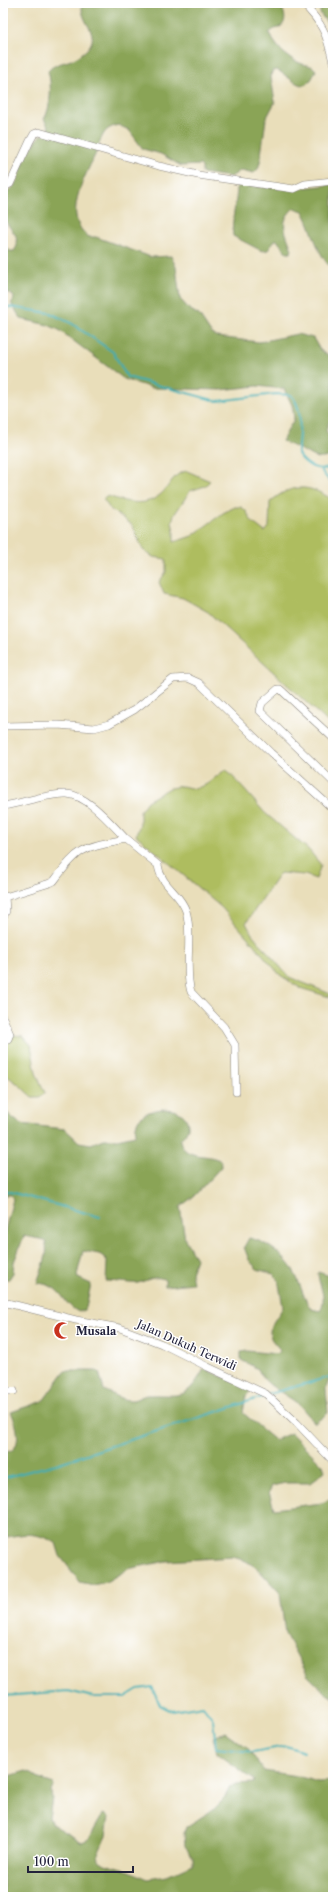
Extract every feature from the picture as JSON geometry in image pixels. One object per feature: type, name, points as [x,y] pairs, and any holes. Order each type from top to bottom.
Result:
[{"type":"street","points":[[302,3],[314,14],[326,34],[333,62]]},
{"type":"street","points":[[3,188],[10,184],[30,141],[34,134],[38,132],[159,166],[198,175],[294,189],[305,184],[333,181]]},
{"type":"street","points":[[3,726],[58,725],[94,728],[109,724],[134,710],[173,679],[188,678],[199,683],[271,753],[333,810]]},
{"type":"street","points":[[333,738],[280,689],[278,689],[262,703],[260,711],[333,782]]},
{"type":"street","points":[[3,806],[57,795],[73,795],[84,800],[126,839],[158,865],[159,875],[185,908],[187,914],[190,988],[194,996],[224,1027],[235,1045],[236,1092]]},
{"type":"street","points":[[3,918],[6,911],[4,896],[54,881],[74,855],[89,846],[126,839]]},
{"type":"street","points":[[3,1018],[10,1034],[8,1039],[3,1040]]},
{"type":"street","name":"Jalan Dukuh Terwidi","points":[[3,1302],[76,1320],[120,1328],[162,1344],[268,1396],[297,1423],[333,1461]]},
{"type":"street","points":[[3,1391],[14,1391]]},
{"type":"green space","points":[[82,3],[280,3],[285,19],[283,25],[269,33],[278,47],[285,54],[295,61],[311,66],[316,70],[308,83],[304,85],[294,82],[277,70],[272,71],[271,77],[275,102],[266,119],[258,169],[254,173],[241,170],[231,177],[202,173],[202,167],[200,165],[181,166],[161,154],[143,149],[129,130],[116,125],[108,129],[103,135],[85,175],[77,198],[77,219],[81,229],[89,237],[96,237],[151,257],[171,256],[176,267],[180,299],[189,309],[199,315],[211,333],[217,337],[259,342],[297,334],[313,338],[320,350],[333,358],[333,420],[329,422],[326,431],[333,439],[333,455],[324,458],[317,458],[282,441],[294,419],[292,405],[284,389],[257,386],[221,390],[152,388],[124,379],[59,330],[48,325],[21,319],[11,303],[14,297],[10,293],[3,293],[3,243],[10,251],[14,251],[17,246],[16,236],[3,218],[3,194],[12,189],[15,185],[28,153],[41,135],[43,136],[49,128],[44,119],[48,109],[50,96],[48,71],[55,66],[76,58],[88,48],[92,42],[92,36],[82,11]]},
{"type":"green space","points":[[320,3],[333,3],[333,37],[331,29],[320,13]]},
{"type":"green space","points":[[333,184],[333,252],[331,253],[333,263],[330,267],[321,255],[303,211],[294,208],[286,218],[285,223],[286,232],[292,250],[290,253],[287,253],[276,239],[268,250],[262,251],[233,236],[237,185],[285,188]]},
{"type":"green space","points":[[187,471],[210,481],[205,486],[190,491],[174,515],[172,522],[174,542],[192,536],[223,513],[235,507],[241,507],[246,511],[252,522],[265,532],[269,527],[270,502],[286,491],[293,489],[301,488],[316,491],[333,500],[333,727],[208,612],[183,598],[164,594],[159,582],[166,572],[166,559],[153,557],[143,550],[132,525],[110,509],[103,499],[108,496],[130,502],[145,502],[152,500],[164,491],[176,476]]},
{"type":"green space","points":[[226,769],[265,813],[309,850],[321,865],[316,879],[305,875],[280,873],[246,923],[252,934],[289,977],[333,995],[333,998],[300,988],[280,975],[222,908],[136,835],[140,824],[140,811],[147,801],[170,788],[182,786],[195,789],[207,784]]},
{"type":"green space","points":[[13,1035],[23,1036],[31,1045],[36,1073],[45,1093],[40,1097],[32,1097],[3,1073],[3,1037]]},
{"type":"green space","points":[[3,1107],[10,1116],[21,1124],[65,1129],[79,1142],[91,1144],[103,1139],[117,1139],[135,1135],[136,1124],[146,1113],[162,1109],[177,1111],[183,1115],[187,1121],[188,1129],[180,1140],[182,1147],[191,1154],[215,1158],[221,1161],[221,1167],[194,1196],[180,1207],[185,1239],[196,1259],[191,1273],[193,1283],[165,1286],[165,1280],[162,1278],[152,1278],[138,1283],[106,1281],[107,1263],[105,1257],[99,1254],[83,1251],[77,1275],[78,1278],[91,1284],[86,1307],[84,1310],[79,1312],[73,1309],[52,1287],[46,1284],[37,1283],[46,1257],[45,1240],[24,1236],[14,1262],[13,1273],[9,1279],[3,1280],[3,1238],[13,1199],[11,1195],[3,1195]]},
{"type":"green space","points":[[249,1238],[271,1247],[284,1258],[299,1282],[311,1309],[320,1311],[323,1301],[318,1272],[333,1277],[333,1380],[329,1380],[326,1388],[328,1413],[315,1423],[298,1404],[270,1385],[258,1369],[241,1360],[241,1352],[247,1351],[277,1354],[280,1351],[270,1336],[270,1331],[283,1307],[278,1279],[273,1274],[257,1269],[249,1260],[244,1247]]},
{"type":"green space","points":[[204,1369],[252,1389],[246,1396],[243,1413],[275,1440],[291,1433],[323,1465],[325,1471],[310,1483],[285,1483],[272,1486],[269,1492],[274,1509],[322,1503],[333,1498],[333,1697],[328,1695],[308,1676],[285,1634],[280,1593],[257,1568],[246,1561],[233,1557],[166,1561],[128,1569],[106,1582],[93,1585],[80,1582],[60,1556],[56,1543],[49,1539],[31,1534],[3,1538],[3,1452],[10,1451],[14,1448],[18,1437],[11,1412],[43,1401],[65,1371],[99,1372],[104,1390],[122,1398],[133,1400],[146,1395],[181,1394],[192,1387]]},
{"type":"green space","points":[[225,1732],[247,1747],[264,1771],[297,1776],[318,1782],[333,1781],[333,1897],[3,1897],[3,1778],[26,1771],[32,1773],[36,1778],[54,1784],[51,1792],[52,1798],[49,1818],[52,1824],[82,1842],[89,1839],[103,1814],[109,1817],[106,1836],[98,1854],[99,1860],[105,1864],[130,1871],[148,1879],[167,1876],[193,1864],[193,1857],[185,1846],[184,1833],[186,1827],[214,1809],[224,1799],[230,1787],[236,1784],[253,1783],[254,1780],[217,1753],[213,1737]]},
{"type":"waterway","points":[[3,306],[50,313],[71,323],[113,352],[127,377],[217,401],[276,394],[291,395],[296,402],[300,416],[298,454],[305,462],[318,469],[333,467]]},
{"type":"waterway","points":[[321,470],[333,483]]},
{"type":"waterway","points":[[3,1190],[100,1217]]},
{"type":"waterway","points":[[269,1394],[333,1376]]},
{"type":"waterway","points":[[3,1478],[56,1464],[265,1396]]},
{"type":"waterway","points":[[3,1696],[68,1691],[93,1697],[125,1697],[138,1689],[152,1687],[160,1705],[172,1711],[203,1706],[213,1719],[216,1748],[253,1752],[286,1746],[304,1752]]},
{"type":"place","name":"Musala","points":[[63,1331]]}]
